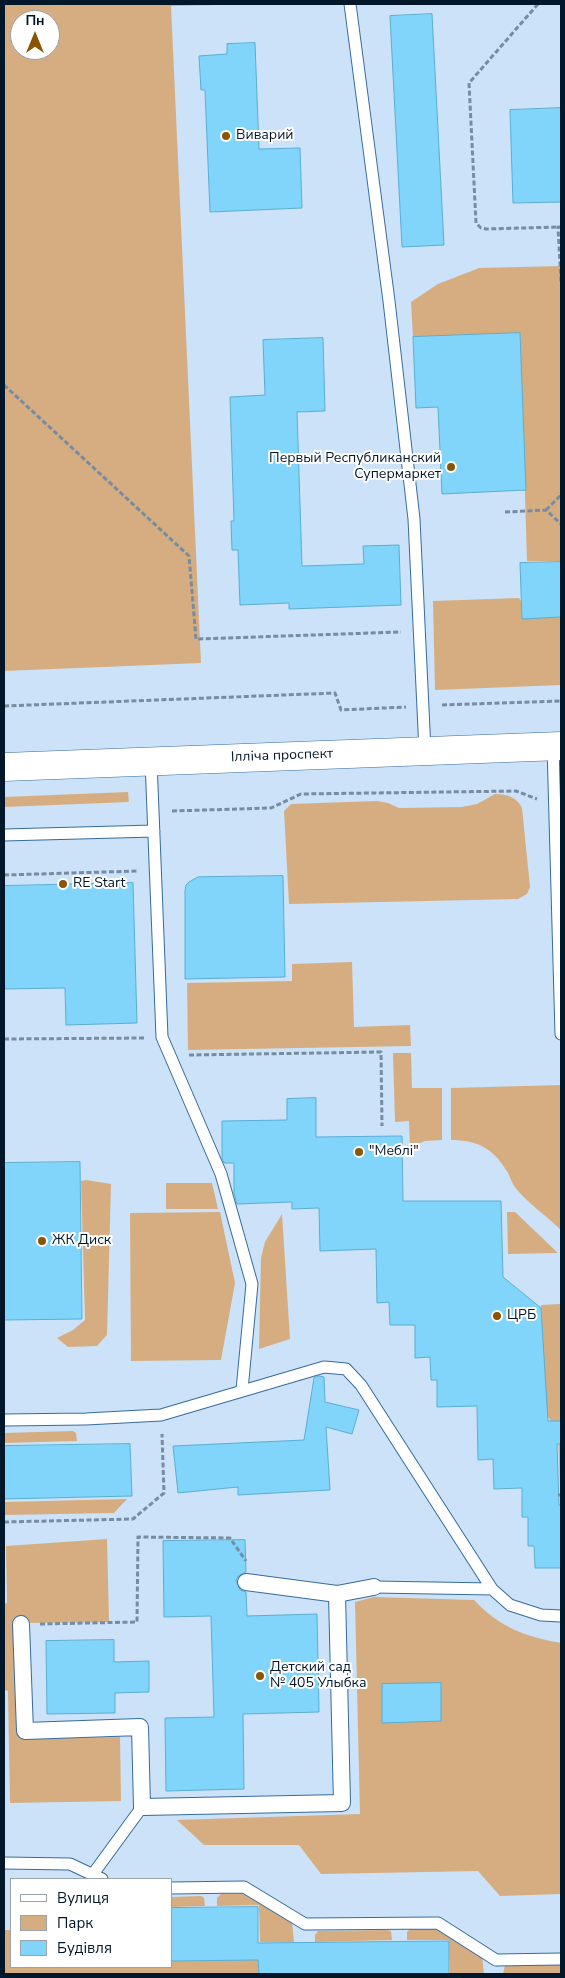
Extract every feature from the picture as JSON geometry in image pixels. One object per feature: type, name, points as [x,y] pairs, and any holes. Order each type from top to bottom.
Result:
[{"type":"main road","name":"Ілліча проспект","points":[[4,767],[557,746]]},
{"type":"street","points":[[246,1582],[336,1594],[374,1587]]},
{"type":"street","points":[[20,1624],[26,1731],[140,1727],[142,1807],[342,1802],[336,1594]]},
{"type":"lane","points":[[350,4],[389,301],[414,519],[425,751]]},
{"type":"lane","points":[[557,746],[555,805],[561,1034]]},
{"type":"lane","points":[[151,761],[162,1037],[221,1174],[252,1284],[242,1390]]},
{"type":"lane","points":[[4,835],[154,831]]},
{"type":"lane","points":[[4,1420],[86,1419],[161,1415],[324,1367],[346,1369],[361,1385],[492,1589],[510,1605],[542,1615],[561,1616]]},
{"type":"lane","points":[[374,1587],[492,1589]]},
{"type":"lane","points":[[4,1862],[70,1864],[97,1876],[142,1807]]},
{"type":"lane","points":[[172,1888],[244,1888],[305,1924],[438,1923],[496,1960],[561,1959]]},
{"type":"path","points":[[538,4],[469,83],[476,222],[481,228],[486,229],[560,227],[561,282]]},
{"type":"path","points":[[4,385],[189,556],[196,639],[419,631]]},
{"type":"path","points":[[505,512],[546,510],[561,495]]},
{"type":"path","points":[[546,510],[561,524]]},
{"type":"path","points":[[4,706],[335,694],[341,710],[561,701]]},
{"type":"path","points":[[271,808],[301,794],[516,791],[555,805]]},
{"type":"path","points":[[4,875],[156,870]]},
{"type":"path","points":[[4,1039],[162,1037]]},
{"type":"path","points":[[170,1055],[381,1052],[382,1126]]},
{"type":"path","points":[[4,1522],[133,1518],[164,1493],[161,1415]]},
{"type":"path","points":[[20,1624],[137,1622],[138,1537],[230,1538],[263,1584]]},
{"type":"green space","points":[[4,4],[270,4],[171,6],[201,663],[4,671]]},
{"type":"green space","points":[[561,266],[561,561],[527,561],[520,333],[413,337],[411,302],[438,284],[479,268]]},
{"type":"green space","points":[[519,598],[521,601],[522,618],[561,617],[561,685],[435,690],[433,601]]},
{"type":"green space","points":[[128,792],[129,802],[4,807],[4,797]]},
{"type":"green space","points":[[495,794],[511,797],[522,808],[530,887],[527,894],[518,899],[289,904],[284,811],[291,804],[377,801],[399,808],[462,807],[477,804]]},
{"type":"green space","points":[[352,962],[354,1027],[410,1025],[411,1046],[188,1050],[187,983],[292,981],[292,964]]},
{"type":"green space","points":[[393,1053],[411,1053],[412,1088],[442,1088],[442,1140],[425,1141],[410,1147],[409,1121],[395,1122]]},
{"type":"green space","points":[[561,1085],[561,1230],[519,1192],[501,1162],[489,1151],[476,1144],[451,1140],[451,1088]]},
{"type":"green space","points":[[81,1181],[111,1184],[107,1335],[97,1346],[68,1347],[57,1338],[73,1330],[85,1320]]},
{"type":"green space","points":[[166,1183],[212,1183],[218,1209],[166,1209]]},
{"type":"green space","points":[[220,1212],[235,1283],[221,1360],[131,1361],[130,1213]]},
{"type":"green space","points":[[507,1212],[515,1212],[558,1253],[508,1254]]},
{"type":"green space","points":[[282,1214],[290,1339],[259,1349],[261,1258],[265,1242]]},
{"type":"green space","points":[[561,1304],[560,1490],[558,1430],[544,1412],[541,1305]]},
{"type":"green space","points":[[73,1431],[76,1433],[77,1441],[4,1443],[4,1433]]},
{"type":"green space","points":[[127,1499],[114,1513],[4,1515],[4,1502]]},
{"type":"green space","points":[[107,1539],[109,1622],[28,1623],[29,1739],[120,1737],[121,1801],[10,1803],[8,1691],[4,1690],[4,1604],[7,1603],[6,1546]]},
{"type":"green space","points":[[374,1597],[474,1600],[503,1624],[536,1638],[561,1643],[561,1894],[500,1896],[478,1871],[321,1874],[299,1845],[204,1845],[177,1820],[360,1814],[355,1602]]},
{"type":"green space","points":[[221,1894],[247,1894],[292,1921],[294,1942],[260,1942],[259,1905],[217,1906],[217,1898]]},
{"type":"green space","points":[[201,1896],[204,1898],[205,1906],[172,1907],[172,1897]]},
{"type":"green space","points":[[411,1928],[437,1928],[482,1955],[484,1974],[450,1974],[449,1940],[407,1940],[407,1932]]},
{"type":"green space","points":[[4,1930],[10,1930],[10,1968],[172,1968],[172,1961],[258,1960],[259,1974],[4,1974]]},
{"type":"green space","points":[[318,1931],[391,1931],[392,1940],[315,1942],[315,1935]]},
{"type":"green space","points":[[561,1963],[561,1973],[503,1974],[505,1965]]},
{"type":"building","points":[[432,14],[444,245],[402,247],[390,16]]},
{"type":"building","name":"Виварий","points":[[255,43],[259,149],[300,148],[302,208],[210,212],[205,90],[201,90],[199,56],[227,54],[227,44]]},
{"type":"building","points":[[561,108],[561,202],[513,203],[510,110]]},
{"type":"building","points":[[520,333],[526,490],[442,494],[438,407],[416,408],[413,337]]},
{"type":"building","points":[[323,338],[325,411],[297,412],[302,566],[364,564],[363,546],[399,545],[401,605],[289,609],[289,603],[240,605],[238,550],[232,550],[231,521],[234,521],[230,397],[265,395],[263,340]]},
{"type":"building","points":[[561,562],[561,617],[522,619],[520,563]]},
{"type":"building","points":[[283,876],[285,977],[185,979],[186,885],[198,877]]},
{"type":"building","points":[[133,883],[137,1023],[66,1025],[65,988],[4,989],[4,886]]},
{"type":"building","points":[[316,1098],[316,1137],[402,1136],[403,1201],[501,1201],[503,1277],[541,1308],[548,1421],[561,1421],[561,1444],[557,1444],[559,1505],[561,1505],[561,1568],[535,1568],[534,1546],[528,1546],[528,1517],[522,1517],[522,1488],[494,1489],[493,1459],[478,1460],[477,1406],[437,1407],[437,1380],[431,1380],[430,1357],[415,1358],[415,1325],[390,1325],[389,1302],[377,1303],[376,1249],[320,1251],[319,1208],[292,1209],[292,1202],[237,1204],[234,1193],[234,1163],[224,1163],[222,1158],[222,1121],[287,1120],[287,1099]]},
{"type":"building","name":"ЖК Диск","points":[[80,1162],[82,1319],[4,1320],[4,1163]]},
{"type":"building","points":[[324,1377],[325,1402],[359,1410],[352,1434],[326,1427],[330,1490],[238,1495],[238,1487],[178,1493],[173,1446],[304,1440],[314,1378]]},
{"type":"building","points":[[130,1444],[132,1496],[4,1499],[4,1446]]},
{"type":"building","points":[[245,1540],[246,1572],[238,1576],[236,1581],[240,1590],[246,1592],[247,1616],[317,1614],[319,1712],[243,1714],[244,1789],[166,1791],[165,1718],[214,1717],[211,1616],[164,1617],[163,1541]]},
{"type":"building","points":[[114,1640],[114,1662],[149,1661],[149,1692],[115,1693],[115,1713],[47,1714],[46,1641]]},
{"type":"building","points":[[441,1683],[441,1721],[382,1723],[382,1684]]},
{"type":"building","points":[[258,1907],[258,1943],[449,1941],[449,1974],[259,1974],[258,1960],[172,1961],[172,1908]]},
{"type":"place","name":"Виварий","points":[[226,136]]},
{"type":"place","name":"Первый Республиканский Супермаркет","points":[[451,467]]},
{"type":"place","name":"RE Start","points":[[63,884]]},
{"type":"place","name":"\"Меблі\"","points":[[359,1152]]},
{"type":"place","name":"ЖК Диск","points":[[42,1241]]},
{"type":"place","name":"ЦРБ","points":[[497,1316]]},
{"type":"place","name":"Детский сад № 405 Улыбка","points":[[260,1676]]}]
